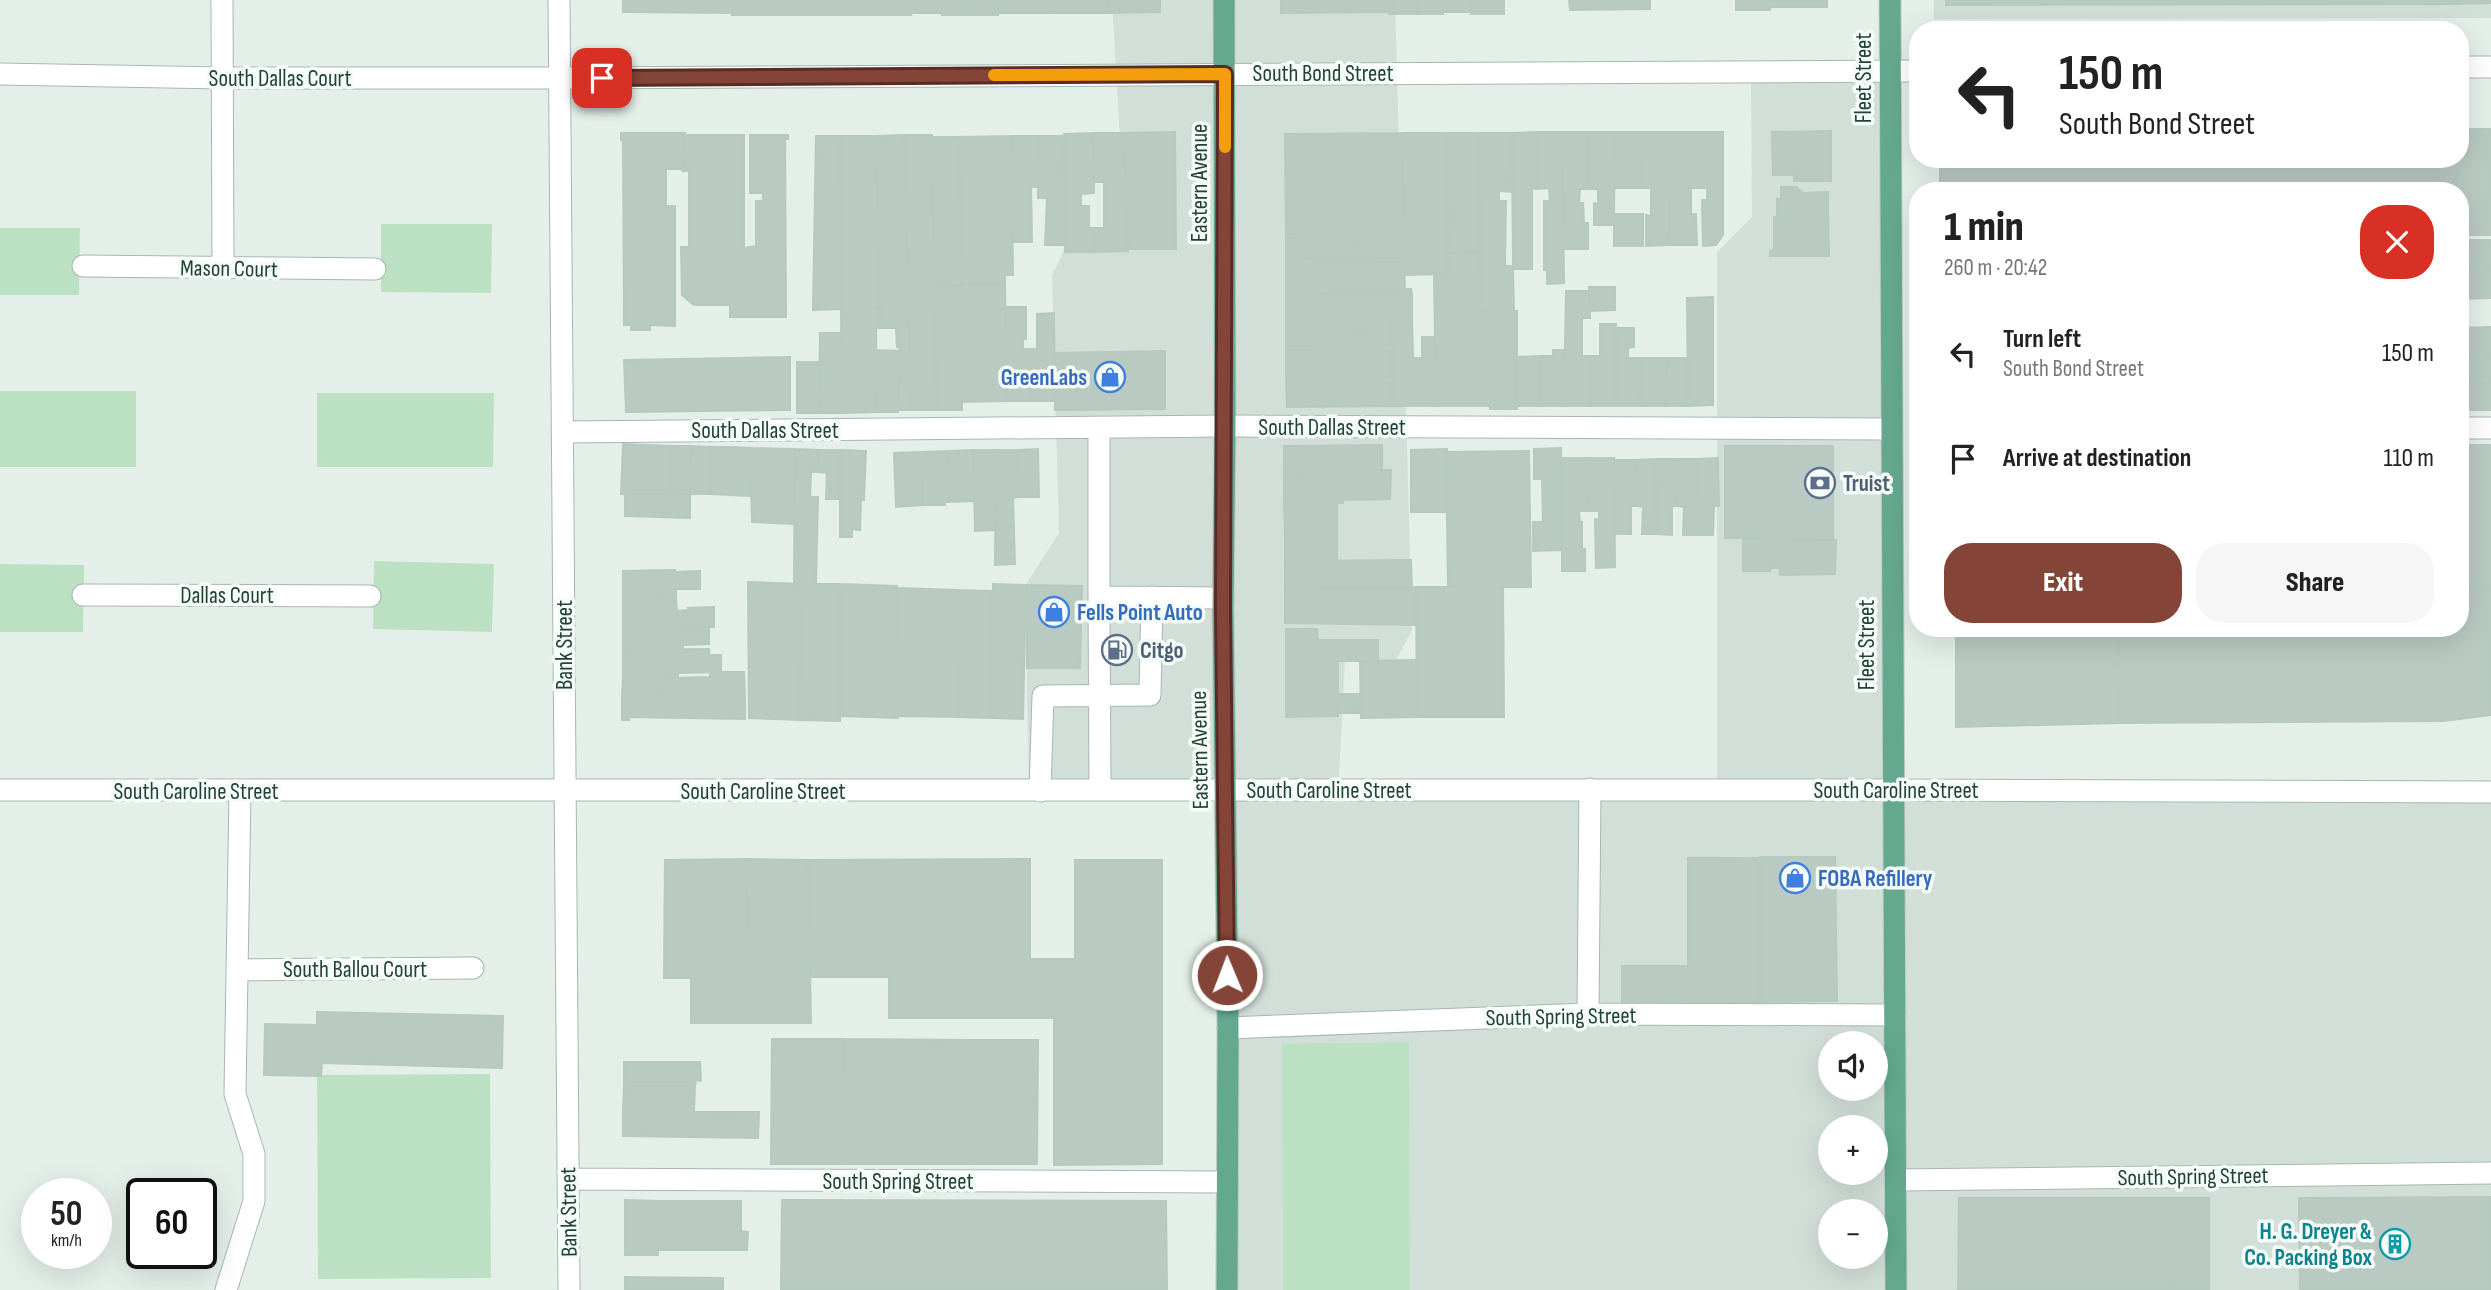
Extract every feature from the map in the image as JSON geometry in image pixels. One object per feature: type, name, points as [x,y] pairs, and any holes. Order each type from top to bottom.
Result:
[{"type":"main road","name":"Eastern Avenue","points":[[1224,0],[1223,598],[1228,1028],[1227,1290]]},
{"type":"main road","name":"Fleet Street","points":[[1889,0],[1896,1290]]},
{"type":"street","points":[[222,0],[223,267]]},
{"type":"street","name":"Bank Street","points":[[559,0],[569,1290]]},
{"type":"street","points":[[2469,67],[2491,67]]},
{"type":"street","name":"South Bond Street","points":[[559,78],[1909,71]]},
{"type":"street","name":"South Dallas Court","points":[[0,74],[223,78],[559,78]]},
{"type":"street","name":"Mason Court","points":[[83,266],[375,269]]},
{"type":"street","name":"South Dallas Street","points":[[562,432],[1225,426],[1891,429]]},
{"type":"street","points":[[1099,428],[1100,790]]},
{"type":"street","points":[[2469,428],[2491,428]]},
{"type":"street","name":"Dallas Court","points":[[83,595],[370,596]]},
{"type":"street","points":[[1099,597],[1223,598]]},
{"type":"street","points":[[1040,790],[1043,696],[1150,695],[1152,597]]},
{"type":"street","points":[[1588,1014],[1590,789]]},
{"type":"street","name":"South Caroline Street","points":[[0,790],[565,792],[1590,789],[2491,792]]},
{"type":"street","points":[[226,1290],[254,1201],[254,1154],[235,1094],[240,791]]},
{"type":"street","name":"South Ballou Court","points":[[237,970],[473,968]]},
{"type":"street","name":"South Spring Street","points":[[1228,1028],[1588,1014],[1895,1015]]},
{"type":"street","name":"South Spring Street","points":[[1896,1180],[2491,1173]]},
{"type":"street","name":"South Spring Street","points":[[568,1179],[1227,1182]]},
{"type":"shaded area","points":[[1112,0],[1395,0],[1412,630],[1396,661],[1345,661],[1338,794],[1717,793],[1717,252],[1752,217],[1751,78],[1894,75],[1893,789],[2491,788],[2491,1290],[1230,1290],[1230,795],[1029,794],[1025,586],[1059,533],[1052,275],[1066,246],[1126,245]]},
{"type":"shaded area","points":[[1934,0],[2491,0],[2491,18],[1934,19]]},
{"type":"green space","points":[[381,224],[492,224],[491,293],[381,292]]},
{"type":"green space","points":[[0,228],[80,228],[79,295],[0,295]]},
{"type":"green space","points":[[0,391],[136,391],[136,467],[0,467]]},
{"type":"green space","points":[[317,393],[494,393],[493,467],[317,467]]},
{"type":"green space","points":[[374,561],[494,564],[492,632],[373,629]]},
{"type":"green space","points":[[0,564],[84,565],[83,632],[0,632]]},
{"type":"green space","points":[[1409,1042],[1410,1290],[1283,1290],[1282,1044]]},
{"type":"green space","points":[[490,1074],[491,1278],[318,1279],[317,1075]]},
{"type":"building","points":[[623,0],[732,0],[732,13],[623,12]]},
{"type":"building","points":[[732,0],[942,0],[942,13],[732,15]]},
{"type":"building","points":[[942,0],[972,0],[972,15],[942,15]]},
{"type":"building","points":[[972,0],[998,0],[998,15],[972,15]]},
{"type":"building","points":[[998,0],[1052,0],[1052,13],[998,13]]},
{"type":"building","points":[[1052,0],[1107,0],[1107,13],[1052,13]]},
{"type":"building","points":[[1107,0],[1160,0],[1160,12],[1107,13]]},
{"type":"building","points":[[1281,0],[1393,0],[1394,14],[1281,13]]},
{"type":"building","points":[[1393,0],[1417,0],[1418,14],[1394,14]]},
{"type":"building","points":[[1417,0],[1442,0],[1443,14],[1418,14]]},
{"type":"building","points":[[1442,0],[1471,0],[1471,12],[1443,12]]},
{"type":"building","points":[[1471,0],[1504,0],[1504,14],[1471,14]]},
{"type":"building","points":[[1569,0],[1650,0],[1650,9],[1570,10]]},
{"type":"building","points":[[1736,0],[1771,0],[1770,10],[1736,10]]},
{"type":"building","points":[[1771,0],[1827,0],[1827,7],[1771,7]]},
{"type":"building","points":[[1946,0],[2457,0],[2457,4],[1946,5]]},
{"type":"building","points":[[2457,0],[2491,0],[2491,3],[2457,4]]},
{"type":"building","points":[[2469,129],[2491,129],[2491,235],[2469,235],[2469,182],[2457,182],[2457,168],[2469,168]]},
{"type":"building","points":[[1831,131],[1831,181],[1794,181],[1794,175],[1773,175],[1772,132]]},
{"type":"building","points":[[1175,132],[1176,249],[1128,249],[1124,133]]},
{"type":"building","points":[[1537,132],[1537,189],[1532,188],[1532,269],[1513,269],[1512,133]]},
{"type":"building","points":[[1537,132],[1562,132],[1564,283],[1547,284],[1547,270],[1544,270],[1544,201],[1550,201],[1549,188],[1537,189]]},
{"type":"building","points":[[1562,132],[1589,132],[1589,189],[1580,189],[1579,203],[1583,203],[1584,223],[1588,223],[1588,249],[1564,249]]},
{"type":"building","points":[[1589,132],[1615,132],[1614,214],[1643,214],[1643,246],[1614,246],[1614,225],[1594,225],[1594,203],[1598,204],[1598,189],[1589,189]]},
{"type":"building","points":[[1615,132],[1642,132],[1641,188],[1614,188]]},
{"type":"building","points":[[1642,132],[1670,132],[1669,245],[1646,246],[1646,215],[1651,216],[1651,188],[1641,188]]},
{"type":"building","points":[[1670,132],[1698,132],[1698,188],[1691,188],[1691,214],[1696,214],[1697,245],[1669,245]]},
{"type":"building","points":[[1698,132],[1723,132],[1723,235],[1716,245],[1703,246],[1702,200],[1707,200],[1707,188],[1698,188]]},
{"type":"building","points":[[621,133],[685,133],[683,171],[666,169],[666,206],[675,206],[675,326],[650,325],[650,330],[631,330],[631,325],[624,325]]},
{"type":"building","points":[[1093,133],[1094,193],[1081,194],[1081,206],[1089,206],[1089,228],[1095,228],[1095,252],[1065,252],[1064,134]]},
{"type":"building","points":[[1093,133],[1124,133],[1128,251],[1095,252],[1095,228],[1104,228],[1104,182],[1094,182]]},
{"type":"building","points":[[1402,133],[1404,241],[1286,238],[1285,134]]},
{"type":"building","points":[[1402,133],[1447,133],[1448,274],[1404,275]]},
{"type":"building","points":[[1447,133],[1479,133],[1480,252],[1448,253]]},
{"type":"building","points":[[1479,133],[1512,133],[1513,192],[1499,191],[1499,201],[1506,201],[1505,266],[1512,266],[1513,269],[1514,311],[1481,311]]},
{"type":"building","points":[[684,135],[744,135],[744,248],[756,246],[756,201],[763,201],[763,193],[750,193],[750,135],[788,135],[788,139],[785,139],[786,317],[730,317],[730,305],[694,305],[682,295],[681,247],[689,247],[689,171],[683,171]]},
{"type":"building","points":[[904,135],[932,135],[934,286],[908,287]]},
{"type":"building","points":[[904,135],[911,410],[898,410],[900,351],[897,347],[896,328],[880,328],[876,136]]},
{"type":"building","points":[[816,136],[840,136],[841,309],[813,310]]},
{"type":"building","points":[[840,136],[876,136],[880,309],[841,309]]},
{"type":"building","points":[[1011,136],[1039,136],[1038,187],[1031,187],[1032,242],[1013,242]]},
{"type":"building","points":[[1011,136],[1013,275],[1005,275],[1005,283],[962,285],[959,137]]},
{"type":"building","points":[[1039,136],[1064,136],[1065,245],[1045,245],[1047,198],[1038,198]]},
{"type":"building","points":[[932,137],[959,137],[962,285],[934,286]]},
{"type":"building","points":[[1940,168],[2455,168],[2455,182],[1940,182]]},
{"type":"building","points":[[1781,187],[1796,187],[1803,193],[1828,192],[1828,217],[1777,218],[1777,199],[1781,199]]},
{"type":"building","points":[[1774,217],[1828,217],[1829,256],[1770,256],[1770,251],[1774,250]]},
{"type":"building","points":[[1286,238],[1404,241],[1404,258],[1286,259]]},
{"type":"building","points":[[2469,240],[2491,240],[2491,270],[2469,270]]},
{"type":"building","points":[[1480,252],[1481,311],[1517,311],[1517,409],[1436,406],[1434,274],[1448,274],[1448,253]]},
{"type":"building","points":[[1404,258],[1405,289],[1411,289],[1412,294],[1286,293],[1286,259]]},
{"type":"building","points":[[2469,270],[2491,270],[2491,298],[2469,299]]},
{"type":"building","points":[[1005,283],[1007,401],[962,402],[962,285]]},
{"type":"building","points":[[962,285],[962,410],[937,410],[934,286]]},
{"type":"building","points":[[934,286],[937,410],[911,410],[908,287]]},
{"type":"building","points":[[1589,287],[1615,287],[1615,310],[1590,311]]},
{"type":"building","points":[[1566,291],[1589,291],[1590,318],[1582,318],[1582,356],[1591,356],[1591,406],[1564,406]]},
{"type":"building","points":[[1286,293],[1412,294],[1412,320],[1391,320],[1391,328],[1286,327]]},
{"type":"building","points":[[1713,297],[1713,405],[1688,406],[1687,298]]},
{"type":"building","points":[[1005,307],[1026,307],[1026,339],[1023,339],[1023,349],[1030,349],[1031,401],[1007,401]]},
{"type":"building","points":[[841,309],[880,309],[880,328],[876,328],[877,412],[842,413]]},
{"type":"building","points":[[1054,313],[1055,401],[1031,401],[1030,349],[1037,349],[1037,314]]},
{"type":"building","points":[[1391,320],[1412,320],[1413,358],[1422,358],[1422,337],[1435,337],[1436,406],[1392,406]]},
{"type":"building","points":[[1600,324],[1616,324],[1616,406],[1591,406],[1591,356],[1600,356]]},
{"type":"building","points":[[1286,327],[1391,328],[1392,351],[1286,350]]},
{"type":"building","points":[[2491,327],[2491,354],[2469,354],[2469,328]]},
{"type":"building","points":[[1616,328],[1634,328],[1634,347],[1628,348],[1628,358],[1641,358],[1640,406],[1616,406]]},
{"type":"building","points":[[820,333],[842,333],[842,413],[819,413]]},
{"type":"building","points":[[876,350],[900,351],[898,412],[877,412]]},
{"type":"building","points":[[1286,350],[1392,351],[1392,383],[1286,382]]},
{"type":"building","points":[[1553,350],[1565,350],[1564,406],[1539,406],[1539,356],[1553,356]]},
{"type":"building","name":"GreenLabs","points":[[1165,351],[1165,409],[1055,410],[1055,353]]},
{"type":"building","points":[[2469,354],[2491,354],[2491,383],[2469,383]]},
{"type":"building","points":[[1539,356],[1539,406],[1517,406],[1517,357]]},
{"type":"building","points":[[790,357],[790,410],[626,412],[624,360]]},
{"type":"building","points":[[1641,358],[1667,358],[1666,406],[1640,406]]},
{"type":"building","points":[[1667,358],[1688,358],[1688,406],[1666,406]]},
{"type":"building","points":[[797,362],[821,362],[819,413],[797,413]]},
{"type":"building","points":[[1286,382],[1392,383],[1392,406],[1287,407]]},
{"type":"building","points":[[2469,383],[2491,383],[2491,410],[2469,410]]},
{"type":"building","points":[[623,444],[671,446],[672,494],[621,494]]},
{"type":"building","points":[[1382,445],[1382,470],[1284,472],[1284,446]]},
{"type":"building","points":[[2469,445],[2491,445],[2491,589],[2469,589]]},
{"type":"building","points":[[671,446],[691,446],[690,494],[672,494]]},
{"type":"building","points":[[691,446],[711,447],[711,494],[690,494]]},
{"type":"building","points":[[1725,446],[1833,446],[1833,540],[1725,538]]},
{"type":"building","points":[[711,447],[730,447],[730,495],[711,494]]},
{"type":"building","points":[[730,447],[750,448],[750,496],[730,495]]},
{"type":"building","points":[[750,448],[795,449],[796,524],[752,522]]},
{"type":"building","points":[[1561,448],[1561,550],[1533,551],[1533,522],[1543,522],[1542,479],[1534,479],[1534,449]]},
{"type":"building","points":[[795,449],[819,450],[818,472],[811,472],[810,497],[818,497],[816,584],[840,584],[840,721],[799,720],[802,584],[794,584]]},
{"type":"building","points":[[1038,449],[1039,497],[1018,497],[1017,450]]},
{"type":"building","points":[[1447,449],[1447,512],[1411,512],[1411,450]]},
{"type":"building","points":[[819,450],[840,450],[841,499],[826,499],[827,473],[818,472]]},
{"type":"building","points":[[840,450],[866,451],[860,530],[852,529],[852,537],[840,537]]},
{"type":"building","points":[[973,450],[974,501],[948,502],[949,451]]},
{"type":"building","points":[[973,450],[996,450],[995,530],[975,531]]},
{"type":"building","points":[[996,450],[1017,450],[1018,497],[1013,498],[1015,564],[995,565]]},
{"type":"building","points":[[949,451],[948,502],[945,502],[945,505],[923,505],[922,452]]},
{"type":"building","points":[[1529,451],[1531,587],[1448,587],[1446,452]]},
{"type":"building","points":[[922,452],[923,505],[896,507],[894,453]]},
{"type":"building","points":[[1562,458],[1588,458],[1589,511],[1579,511],[1582,522],[1582,549],[1585,549],[1585,571],[1562,571]]},
{"type":"building","points":[[1588,458],[1614,458],[1615,567],[1596,568],[1595,519],[1599,520],[1599,511],[1589,511]]},
{"type":"building","points":[[1718,458],[1719,506],[1714,506],[1713,535],[1698,535],[1697,459]]},
{"type":"building","points":[[1655,459],[1676,459],[1677,506],[1672,506],[1672,535],[1657,534]]},
{"type":"building","points":[[1655,459],[1657,534],[1642,534],[1643,507],[1636,506],[1635,460]]},
{"type":"building","points":[[1676,459],[1697,459],[1698,535],[1683,535],[1684,507],[1677,506]]},
{"type":"building","points":[[1614,460],[1635,460],[1636,506],[1631,506],[1631,534],[1616,534]]},
{"type":"building","points":[[1391,470],[1390,499],[1343,500],[1343,503],[1284,503],[1284,472]]},
{"type":"building","points":[[625,494],[690,494],[690,518],[625,516]]},
{"type":"building","points":[[1284,503],[1337,503],[1337,533],[1285,533]]},
{"type":"building","points":[[1285,533],[1337,533],[1337,561],[1285,561]]},
{"type":"building","points":[[1743,539],[1836,540],[1835,574],[1780,575],[1780,568],[1771,568],[1770,571],[1743,571]]},
{"type":"building","points":[[1411,560],[1412,588],[1285,589],[1285,561]]},
{"type":"building","points":[[623,571],[700,571],[700,589],[676,589],[676,600],[623,601]]},
{"type":"building","points":[[748,582],[802,584],[799,720],[749,718]]},
{"type":"building","points":[[840,584],[897,586],[898,718],[840,716]]},
{"type":"building","points":[[993,584],[1026,585],[1023,719],[991,718]]},
{"type":"building","name":"Fells Point Auto","points":[[1027,585],[1082,586],[1080,668],[1027,668]]},
{"type":"building","points":[[1416,587],[1416,625],[1285,623],[1285,589]]},
{"type":"building","points":[[1416,587],[1503,587],[1504,717],[1417,717]]},
{"type":"building","points":[[897,588],[958,590],[959,717],[898,716]]},
{"type":"building","points":[[958,590],[991,591],[991,718],[959,717]]},
{"type":"building","points":[[2469,590],[2491,591],[2491,715],[2442,721],[2441,637],[2469,637]]},
{"type":"building","points":[[676,600],[677,611],[714,607],[714,627],[623,624],[623,601]]},
{"type":"building","points":[[623,624],[709,627],[709,644],[683,645],[683,650],[623,650]]},
{"type":"building","points":[[1286,629],[1317,629],[1318,640],[1378,640],[1378,661],[1286,661]]},
{"type":"building","points":[[1956,637],[2118,637],[2119,723],[1956,727]]},
{"type":"building","points":[[2118,637],[2441,637],[2442,721],[2119,723]]},
{"type":"building","points":[[709,649],[709,655],[721,655],[721,672],[678,673],[678,678],[623,679],[623,650]]},
{"type":"building","points":[[1417,660],[1417,717],[1361,718],[1360,661]]},
{"type":"building","points":[[1286,661],[1338,661],[1338,716],[1286,717]]},
{"type":"building","points":[[710,672],[744,672],[745,697],[622,696],[623,679],[710,677]]},
{"type":"building","points":[[1338,694],[1361,694],[1360,713],[1337,713]]},
{"type":"building","points":[[622,696],[745,697],[745,719],[628,717],[629,720],[622,720]]},
{"type":"building","points":[[1760,857],[1835,857],[1837,1001],[1760,1002]]},
{"type":"building","points":[[1760,857],[1760,1002],[1622,1004],[1622,966],[1688,966],[1688,858]]},
{"type":"building","points":[[746,859],[749,1023],[691,1023],[691,978],[664,978],[665,860]]},
{"type":"building","points":[[746,859],[808,860],[811,1023],[749,1023]]},
{"type":"building","points":[[1030,859],[1030,959],[1075,959],[1075,860],[1162,860],[1162,1164],[1054,1165],[1054,1018],[889,1018],[889,977],[811,977],[808,860]]},
{"type":"building","points":[[317,1012],[503,1016],[502,1068],[322,1063],[321,1076],[264,1075],[265,1024],[317,1025]]},
{"type":"building","points":[[772,1039],[845,1039],[844,1164],[771,1164]]},
{"type":"building","points":[[845,1039],[972,1040],[972,1164],[844,1164]]},
{"type":"building","points":[[972,1040],[1038,1040],[1037,1164],[972,1164]]},
{"type":"building","points":[[624,1062],[700,1062],[701,1081],[696,1080],[695,1086],[624,1086]]},
{"type":"building","points":[[624,1086],[695,1086],[694,1111],[623,1111]]},
{"type":"building","points":[[623,1111],[759,1112],[758,1138],[623,1136]]},
{"type":"building","name":"H. G. Dreyer & Co. Packing Box","points":[[2491,1197],[2491,1290],[2300,1290],[2299,1198]]},
{"type":"building","points":[[1959,1198],[2209,1198],[2209,1288],[1958,1290]]},
{"type":"building","points":[[625,1200],[658,1201],[658,1255],[625,1255]]},
{"type":"building","points":[[782,1200],[1166,1201],[1167,1290],[781,1290]]},
{"type":"building","points":[[658,1201],[741,1201],[741,1231],[748,1232],[747,1250],[658,1250]]},
{"type":"building","points":[[625,1277],[723,1278],[723,1290],[625,1290]]},
{"type":"building","points":[[2209,1288],[2209,1290],[1958,1290]]},
{"type":"slow traffic","points":[[994,75],[1225,74],[1225,147]]},
{"type":"place","name":"GreenLabs","points":[[1110,377]]},
{"type":"place","name":"Truist","points":[[1820,483]]},
{"type":"place","name":"Fells Point Auto","points":[[1054,612]]},
{"type":"place","name":"Citgo","points":[[1117,650]]},
{"type":"place","name":"FOBA Refillery","points":[[1795,878]]},
{"type":"place","name":"H. G. Dreyer & Co. Packing Box","points":[[2395,1244]]},
{"type":"route","points":[[602,78],[1225,74],[1223,610],[1227,975]]}]
